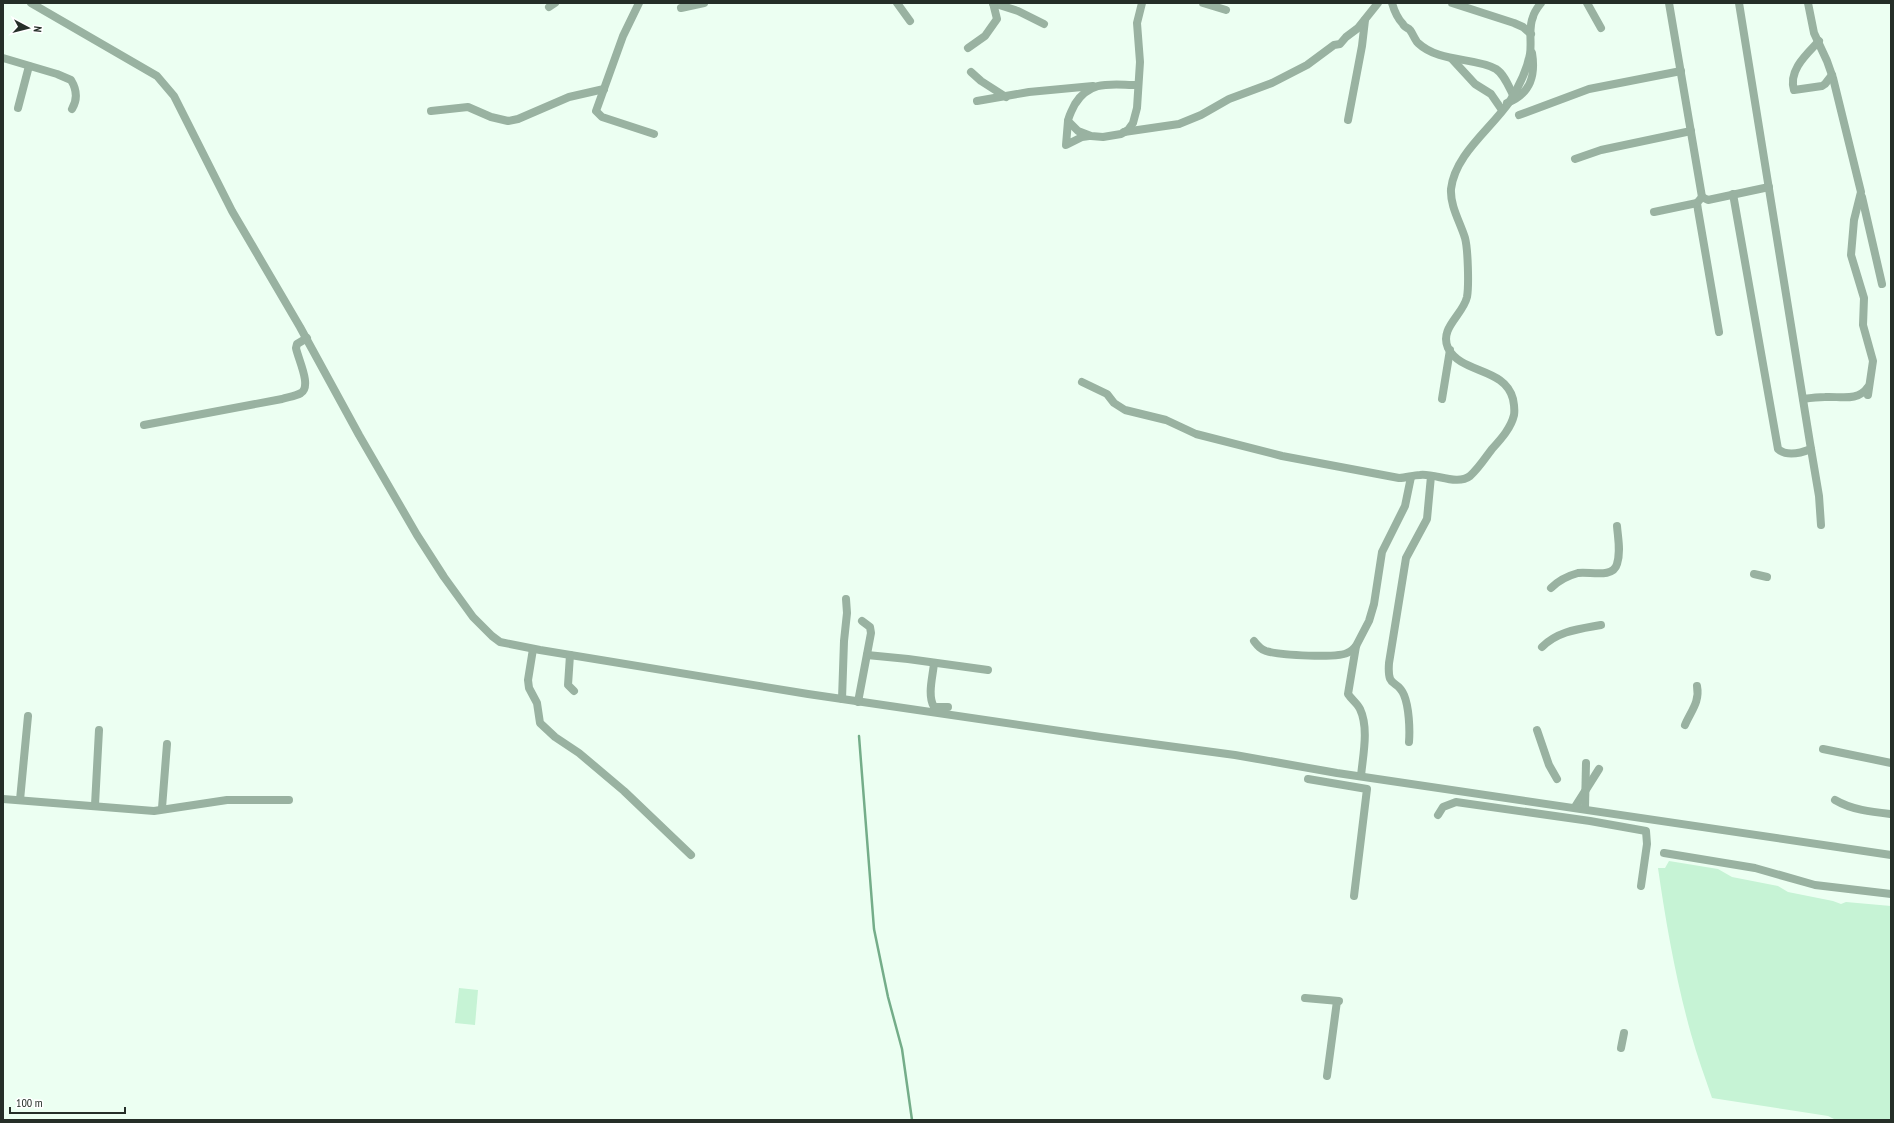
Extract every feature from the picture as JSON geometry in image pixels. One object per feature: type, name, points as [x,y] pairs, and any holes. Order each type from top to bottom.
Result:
[{"type":"street","points":[[31,3],[157,76],[174,96],[232,211],[307,338],[359,435],[417,535],[473,617],[500,642],[533,649],[858,702],[936,710],[1101,737],[1235,755],[1360,776],[1585,808],[1891,855]]},
{"type":"street","points":[[639,3],[623,36],[599,102],[597,114],[654,134]]},
{"type":"street","points":[[681,8],[704,3]]},
{"type":"street","points":[[897,3],[910,20]]},
{"type":"street","points":[[997,18],[993,3],[1018,10],[1044,24]]},
{"type":"street","points":[[1124,132],[1128,130],[1136,117],[1140,62],[1137,23],[1142,3]]},
{"type":"street","points":[[1203,3],[1226,10]]},
{"type":"street","points":[[1094,86],[1087,90],[1071,111],[1068,122],[1066,145],[1082,137],[1112,136],[1124,132],[1179,124],[1201,115],[1229,99],[1272,83],[1307,65],[1334,45],[1340,44],[1365,20],[1378,3]]},
{"type":"street","points":[[1392,3],[1394,11],[1398,15],[1403,25],[1410,30],[1418,43],[1428,50],[1452,59],[1497,70],[1506,81],[1512,95]]},
{"type":"street","points":[[1452,3],[1514,23],[1523,27],[1531,38],[1533,59],[1531,83],[1522,96],[1505,107]]},
{"type":"street","points":[[1442,399],[1450,350],[1446,336],[1449,326],[1463,306],[1468,292],[1468,252],[1466,239],[1452,203],[1451,190],[1454,178],[1463,158],[1505,107],[1524,71],[1530,55],[1532,17],[1541,3]]},
{"type":"street","points":[[1587,3],[1601,28]]},
{"type":"street","points":[[1669,3],[1690,130],[1719,332]]},
{"type":"street","points":[[1739,3],[1819,496],[1821,524]]},
{"type":"street","points":[[1808,3],[1814,33],[1832,75],[1882,284]]},
{"type":"street","points":[[968,48],[985,36],[1006,7]]},
{"type":"street","points":[[1348,120],[1362,46],[1365,20]]},
{"type":"street","points":[[1818,41],[1799,62],[1793,82],[1794,90],[1822,86],[1832,75]]},
{"type":"street","points":[[3,58],[71,80],[76,88],[76,103],[72,109]]},
{"type":"street","points":[[1452,59],[1475,84],[1491,94],[1505,107]]},
{"type":"street","points":[[18,108],[29,66]]},
{"type":"street","points":[[1520,115],[1589,89],[1681,71]]},
{"type":"street","points":[[971,72],[981,82],[1006,97]]},
{"type":"street","points":[[977,101],[1029,92],[1094,86],[1138,85]]},
{"type":"street","points":[[431,110],[468,107],[491,117],[508,121],[530,114],[570,97],[604,89]]},
{"type":"street","points":[[1068,122],[1078,130],[1090,136]]},
{"type":"street","points":[[1575,159],[1601,150],[1690,130]]},
{"type":"street","points":[[1654,212],[1700,200],[1708,200],[1769,187]]},
{"type":"street","points":[[1803,399],[1826,396],[1852,397],[1868,391],[1873,361],[1863,325],[1864,298],[1851,255],[1854,220],[1861,192]]},
{"type":"street","points":[[1733,194],[1778,449],[1785,454],[1811,449]]},
{"type":"street","points":[[144,425],[282,399],[301,393],[305,389],[306,382],[296,348],[297,344],[307,338]]},
{"type":"street","points":[[1082,382],[1106,394],[1114,403],[1125,410],[1166,420],[1196,434],[1282,456],[1399,478],[1421,475],[1455,479],[1469,477],[1480,466],[1501,439],[1513,417],[1515,409],[1511,391],[1503,382],[1467,365],[1450,350]]},
{"type":"street","points":[[1409,742],[1410,729],[1404,694],[1390,680],[1388,675],[1388,663],[1406,558],[1427,519],[1431,476]]},
{"type":"street","points":[[1254,641],[1259,648],[1268,652],[1304,655],[1334,656],[1349,653],[1356,646],[1369,621],[1374,604],[1382,552],[1405,506],[1411,477]]},
{"type":"street","points":[[1551,588],[1557,582],[1579,573],[1611,572],[1617,565],[1620,544],[1618,526]]},
{"type":"street","points":[[1754,574],[1767,577]]},
{"type":"street","points":[[842,699],[844,641],[847,613],[846,599]]},
{"type":"street","points":[[858,702],[871,633],[870,628],[862,621]]},
{"type":"street","points":[[1542,647],[1558,635],[1572,630],[1601,625]]},
{"type":"street","points":[[1356,646],[1348,694],[1357,703],[1361,710],[1364,723],[1364,739],[1360,776]]},
{"type":"street","points":[[533,649],[528,680],[529,688],[537,703],[540,723],[579,753],[691,855]]},
{"type":"street","points":[[570,655],[568,685],[574,691]]},
{"type":"street","points":[[867,655],[988,670]]},
{"type":"street","points":[[934,663],[930,689],[931,702],[936,710]]},
{"type":"street","points":[[1685,725],[1697,703],[1699,695],[1697,686]]},
{"type":"street","points":[[936,710],[948,707]]},
{"type":"street","points":[[20,800],[28,716]]},
{"type":"street","points":[[94,805],[99,730]]},
{"type":"street","points":[[1537,730],[1549,765],[1557,779]]},
{"type":"street","points":[[162,808],[167,744]]},
{"type":"street","points":[[1823,749],[1891,763]]},
{"type":"street","points":[[1585,808],[1586,763]]},
{"type":"street","points":[[1575,807],[1599,769]]},
{"type":"street","points":[[1308,779],[1367,789],[1354,896]]},
{"type":"street","points":[[3,799],[94,805],[154,811],[162,808],[227,800],[289,800]]},
{"type":"street","points":[[1836,800],[1844,805],[1858,809],[1891,814]]},
{"type":"street","points":[[1438,815],[1443,807],[1456,802],[1590,821],[1646,831],[1647,844],[1641,886]]},
{"type":"street","points":[[1664,853],[1755,868],[1815,884],[1891,894]]},
{"type":"street","points":[[1305,998],[1338,1001],[1327,1076]]},
{"type":"street","points":[[1621,1048],[1624,1033]]},
{"type":"green space","points":[[1669,861],[1718,869],[1732,877],[1778,886],[1788,892],[1841,904],[1846,902],[1891,906],[1891,1120],[1836,1120],[1828,1116],[1712,1098],[1686,1014],[1668,931],[1658,868],[1665,868]]},
{"type":"green space","points":[[459,988],[478,990],[475,1025],[455,1023]]},
{"type":"waterway","points":[[859,736],[874,929],[888,997],[902,1049],[912,1120]]}]
